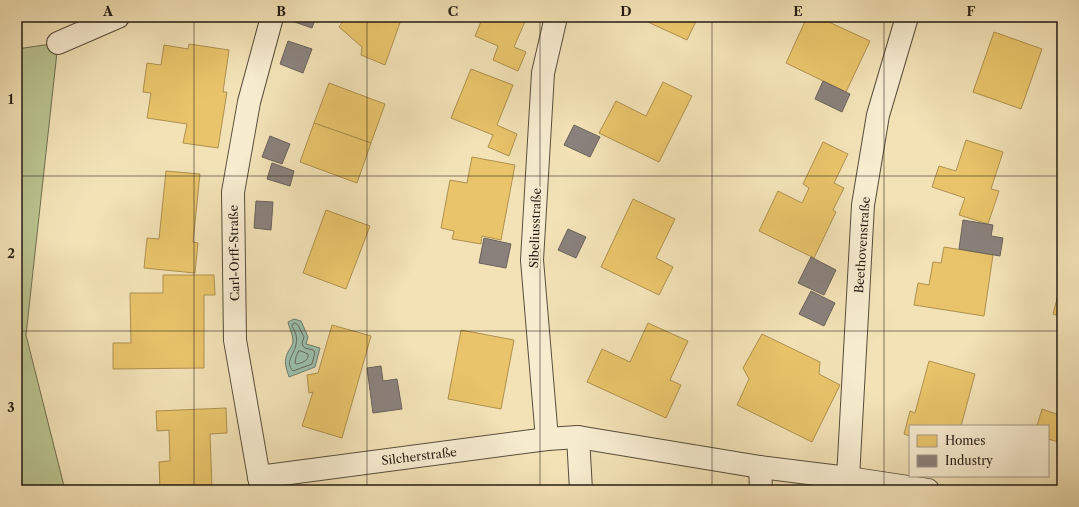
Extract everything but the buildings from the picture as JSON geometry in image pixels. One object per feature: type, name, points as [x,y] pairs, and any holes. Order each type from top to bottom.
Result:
[{"type":"street","points":[[58,43],[118,17]]},
{"type":"street","name":"Carl-Orff-Straße","points":[[261,483],[235,340],[233,192],[249,102],[272,17]]},
{"type":"street","name":"Sibeliusstraße","points":[[547,440],[532,260],[543,72],[556,17]]},
{"type":"street","name":"Beethovenstraße","points":[[848,478],[863,205],[878,115],[907,17]]},
{"type":"street","points":[[578,437],[581,490]]},
{"type":"street","name":"Silcherstraße","points":[[261,483],[547,440],[578,437],[760,467],[928,490]]},
{"type":"street","points":[[760,467],[761,490]]},
{"type":"green space","points":[[58,43],[26,335],[65,490],[17,490],[17,49]]},
{"type":"water","points":[[294,319],[301,321],[308,337],[306,344],[320,348],[315,367],[289,377],[286,359],[293,341],[288,322]]}]
